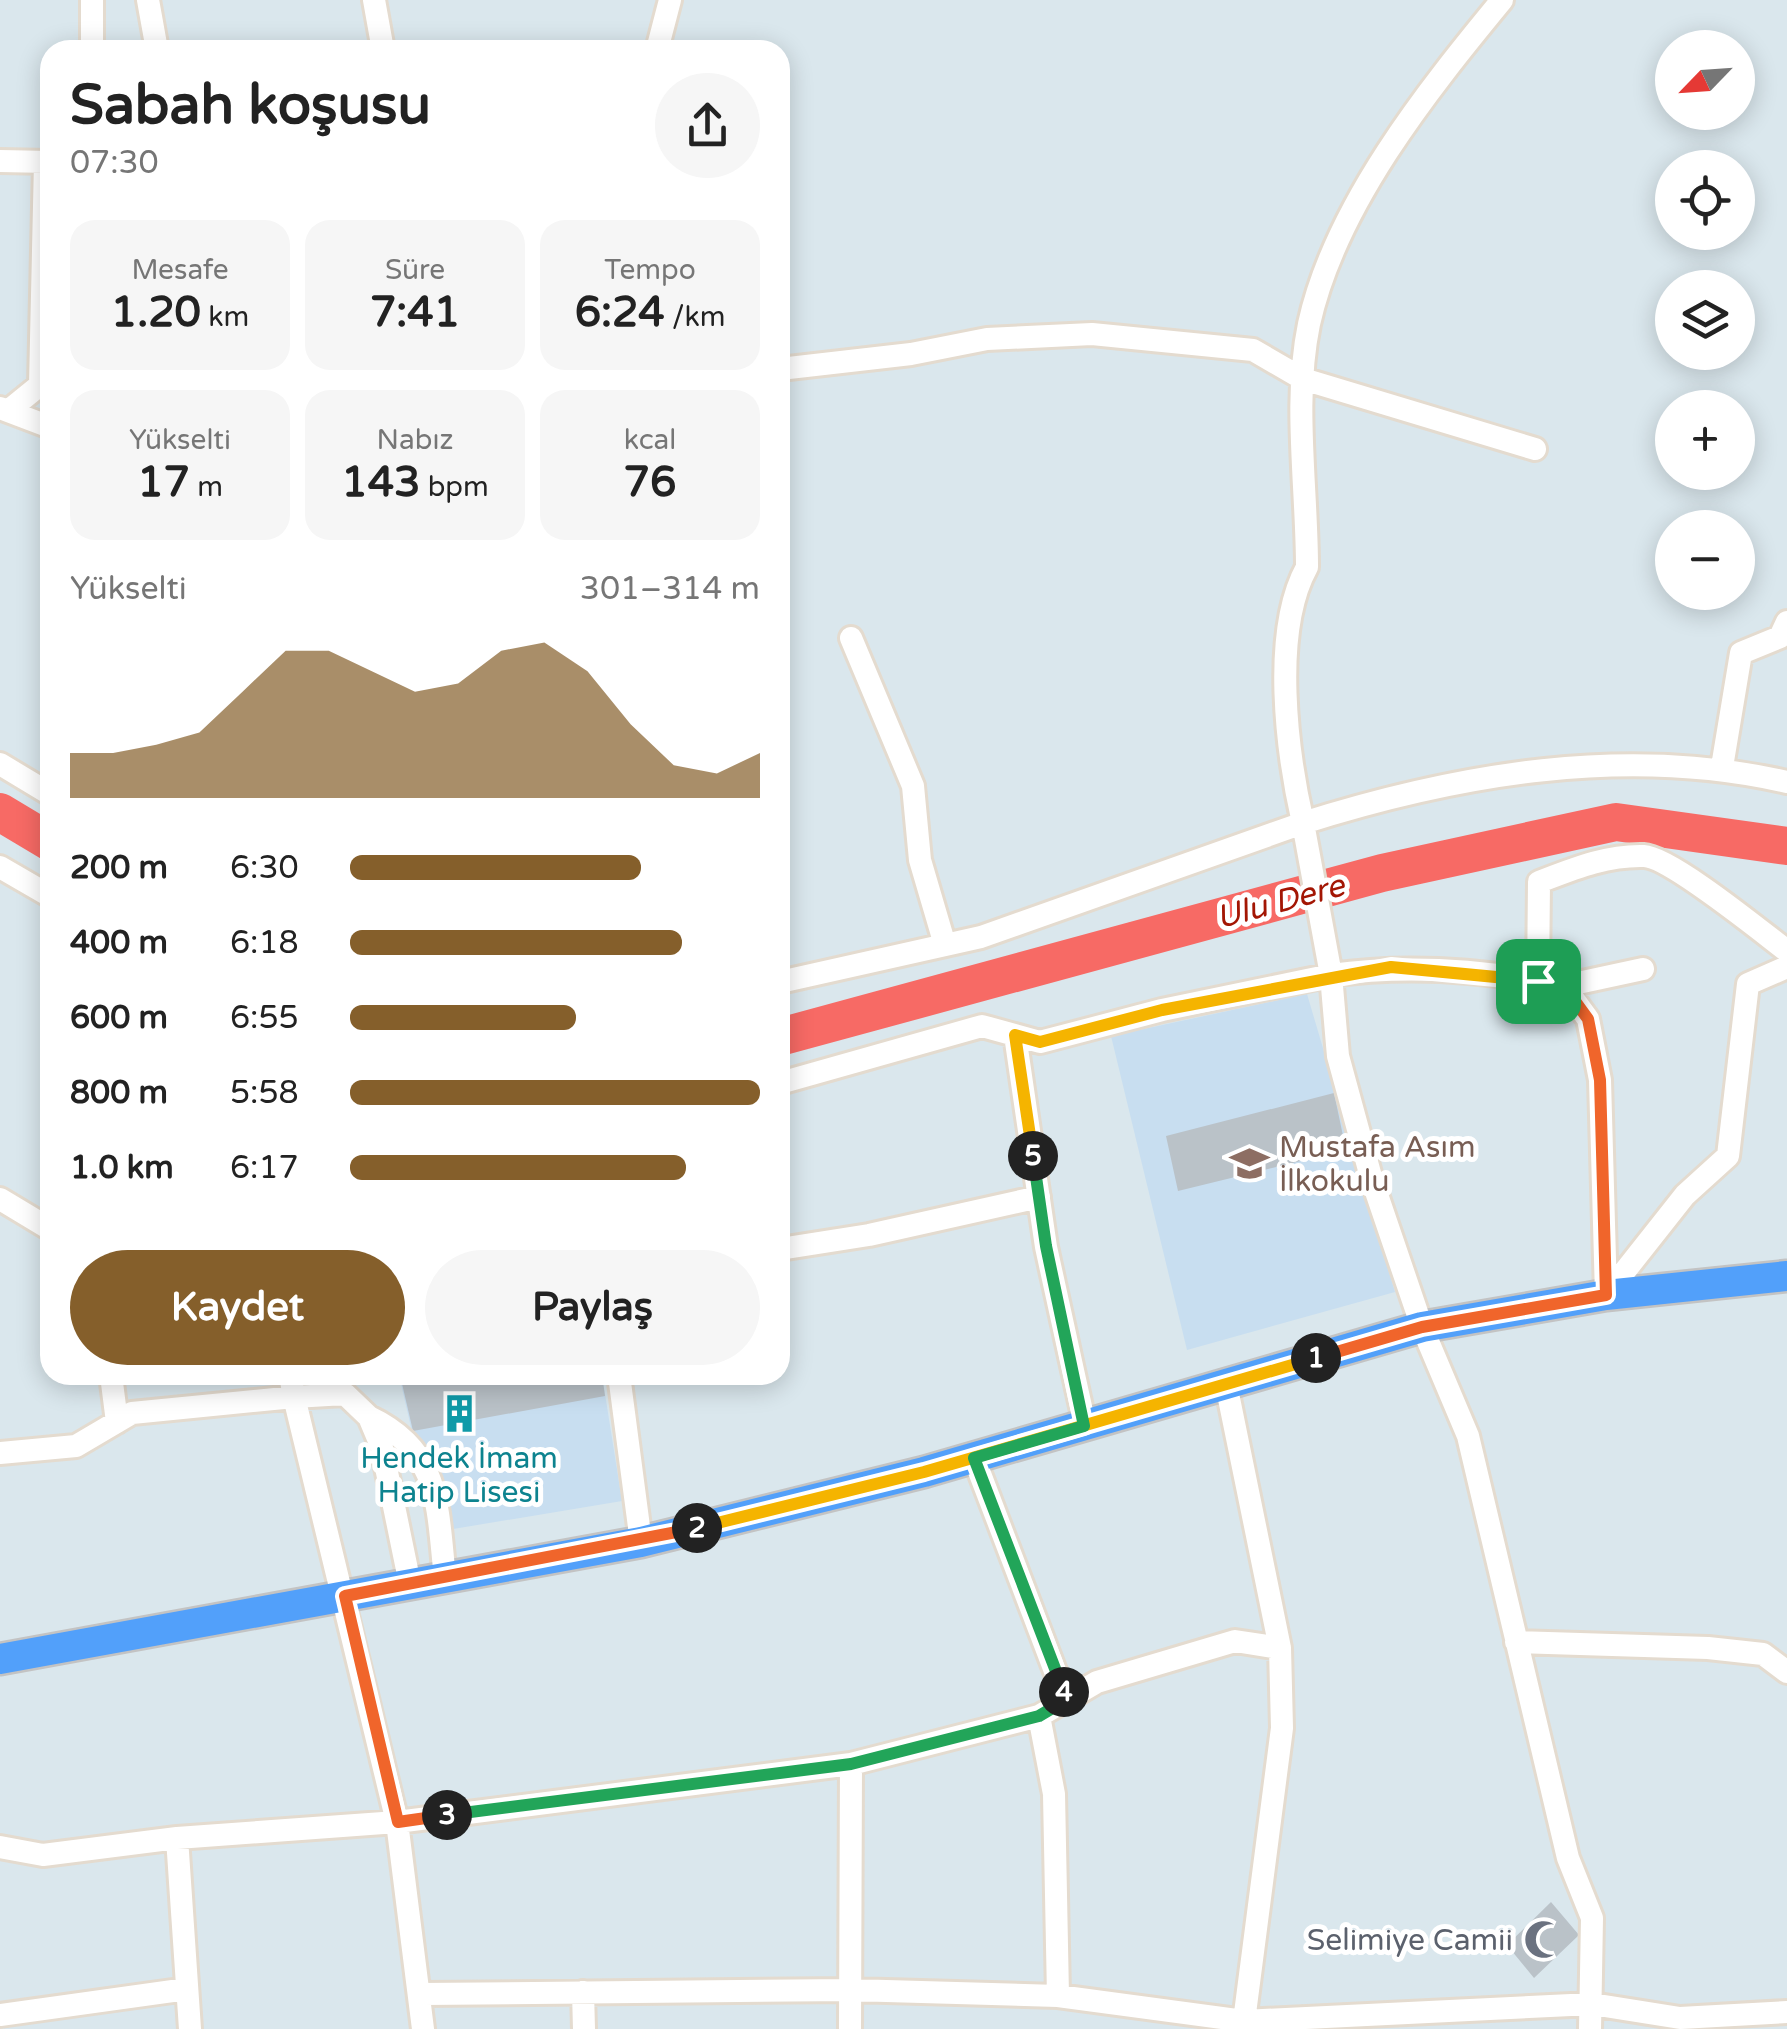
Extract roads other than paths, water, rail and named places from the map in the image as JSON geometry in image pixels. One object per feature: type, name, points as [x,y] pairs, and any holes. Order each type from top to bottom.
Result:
[{"type":"main road","points":[[0,1659],[640,1542],[974,1458],[1422,1327],[1606,1295],[1787,1276]]},
{"type":"street","points":[[92,0],[92,40]]},
{"type":"street","points":[[148,0],[155,40]]},
{"type":"street","points":[[374,0],[381,40]]},
{"type":"street","points":[[660,40],[670,0]]},
{"type":"street","points":[[1502,0],[1429,91],[1346,226],[1309,325],[1303,379],[1307,567],[1294,589],[1287,654],[1289,763],[1330,975],[1338,1056],[1371,1177],[1422,1327],[1468,1436],[1568,1858],[1592,1918],[1590,2029]]},
{"type":"street","points":[[0,161],[40,162]]},
{"type":"street","points":[[790,369],[911,354],[987,338],[1092,334],[1254,350],[1303,379],[1535,449]]},
{"type":"street","points":[[4,410],[40,386]]},
{"type":"street","points":[[4,410],[40,424]]},
{"type":"street","points":[[1722,768],[1741,654],[1780,638],[1787,622]]},
{"type":"street","points":[[850,638],[913,786],[920,860],[945,945]]},
{"type":"street","points":[[0,764],[40,781]]},
{"type":"street","points":[[790,980],[981,937],[1398,793],[1500,776],[1597,766],[1722,768],[1787,782]]},
{"type":"street","points":[[1538,981],[1539,882],[1592,862],[1649,856],[1724,902],[1787,951]]},
{"type":"street","points":[[0,867],[40,890]]},
{"type":"street","points":[[790,1080],[982,1026],[1040,1042],[1162,1010],[1330,975],[1391,967],[1564,986],[1643,969]]},
{"type":"street","points":[[1606,1295],[1684,1195],[1728,1156],[1748,984],[1787,967]]},
{"type":"street","points":[[1564,986],[1588,1019],[1600,1080],[1606,1295]]},
{"type":"street","points":[[1015,1035],[1039,1197],[1084,1426]]},
{"type":"street","points":[[790,1247],[869,1235],[1039,1197]]},
{"type":"street","points":[[0,1199],[40,1223]]},
{"type":"street","points":[[1226,1384],[1280,1648],[1282,1728],[1243,2025]]},
{"type":"street","points":[[112,1385],[116,1422]]},
{"type":"street","points":[[620,1385],[640,1542]]},
{"type":"street","points":[[292,1386],[398,1822],[424,2029]]},
{"type":"street","points":[[0,1453],[76,1446],[132,1413],[292,1386],[345,1394],[369,1417],[401,1432],[426,1465],[445,1578]]},
{"type":"street","points":[[369,1417],[394,1492],[410,1584]]},
{"type":"street","points":[[974,1458],[1066,1700]]},
{"type":"street","points":[[0,1846],[42,1855],[176,1838],[398,1822],[851,1764],[1039,1716],[1096,1682],[1235,1641],[1280,1648]]},
{"type":"street","points":[[1516,1642],[1708,1648],[1763,1654],[1787,1672]]},
{"type":"street","points":[[1039,1716],[1054,1794],[1058,1996]]},
{"type":"street","points":[[850,2029],[851,1764]]},
{"type":"street","points":[[176,1838],[190,2029]]},
{"type":"street","points":[[0,2015],[188,1988]]},
{"type":"street","points":[[422,1994],[850,1990],[1058,1996],[1243,2025],[1592,2004],[1680,2018],[1787,2012]]},
{"type":"street","points":[[583,1992],[584,2029]]},
{"type":"waterway","name":"Ulu Dere","points":[[0,812],[40,836]]},
{"type":"waterway","name":"Ulu Dere","points":[[790,1034],[1382,873],[1616,822],[1787,846]]},
{"type":"place","name":"Mustafa Asım İlkokulu","points":[[1249,1164]]},
{"type":"place","name":"Hendek İmam Hatip Lisesi","points":[[459,1414]]},
{"type":"place","name":"Selimiye Camii","points":[[1543,1940]]}]
